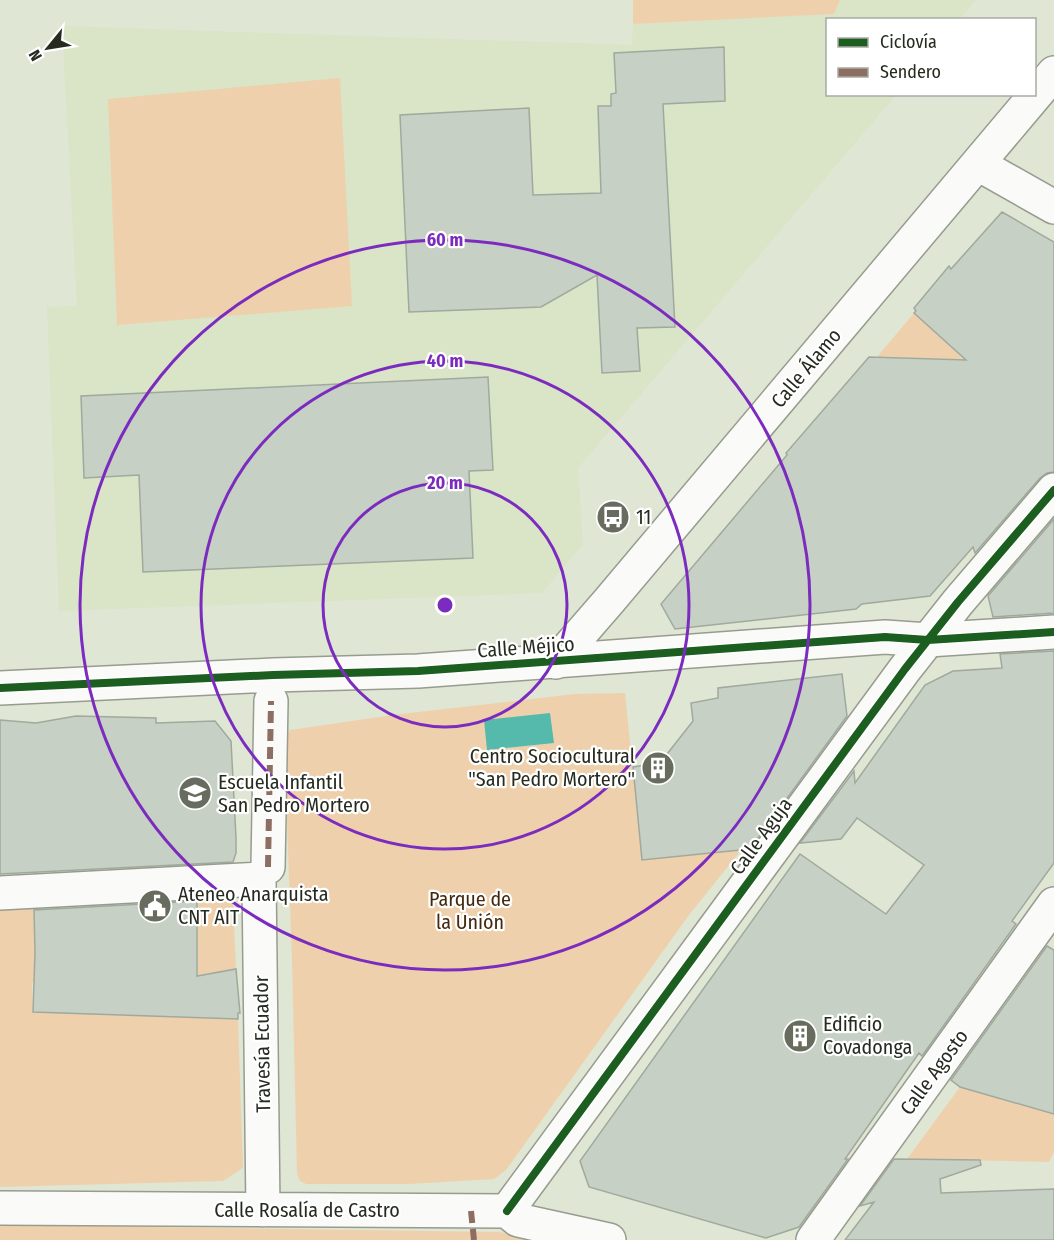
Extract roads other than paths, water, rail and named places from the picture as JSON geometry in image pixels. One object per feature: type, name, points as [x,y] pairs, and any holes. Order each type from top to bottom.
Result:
[{"type":"street","name":"Calle Álamo","points":[[1036,95],[1054,73]]},
{"type":"street","name":"Calle Álamo","points":[[556,662],[1035,96]]},
{"type":"street","points":[[978,164],[1054,207]]},
{"type":"street","name":"Calle Aguja","points":[[507,1211],[928,640],[1054,490]]},
{"type":"street","name":"Calle Méjico","points":[[0,688],[262,675],[418,671],[885,637],[928,640],[1054,632]]},
{"type":"street","name":"Travesía Ecuador","points":[[263,1210],[263,873],[271,701]]},
{"type":"street","points":[[0,893],[263,873]]},
{"type":"street","name":"Calle Agosto","points":[[813,1240],[1054,904]]},
{"type":"street","name":"Calle Rosalía de Castro","points":[[0,1208],[507,1211],[518,1220],[609,1240]]},
{"type":"water","points":[[550,713],[554,743],[487,750],[484,720]]},
{"type":"place","name":"11","points":[[613,517]]},
{"type":"place","name":"Centro Sociocultural \"San Pedro Mortero\"","points":[[658,768]]},
{"type":"place","name":"Escuela Infantil San Pedro Mortero","points":[[195,793]]},
{"type":"place","name":"Ateneo Anarquista CNT AIT","points":[[155,906]]},
{"type":"place","name":"Edificio Covadonga","points":[[800,1036]]},
{"type":"park label","name":"Parque de la Unión","points":[[470,910]]}]
